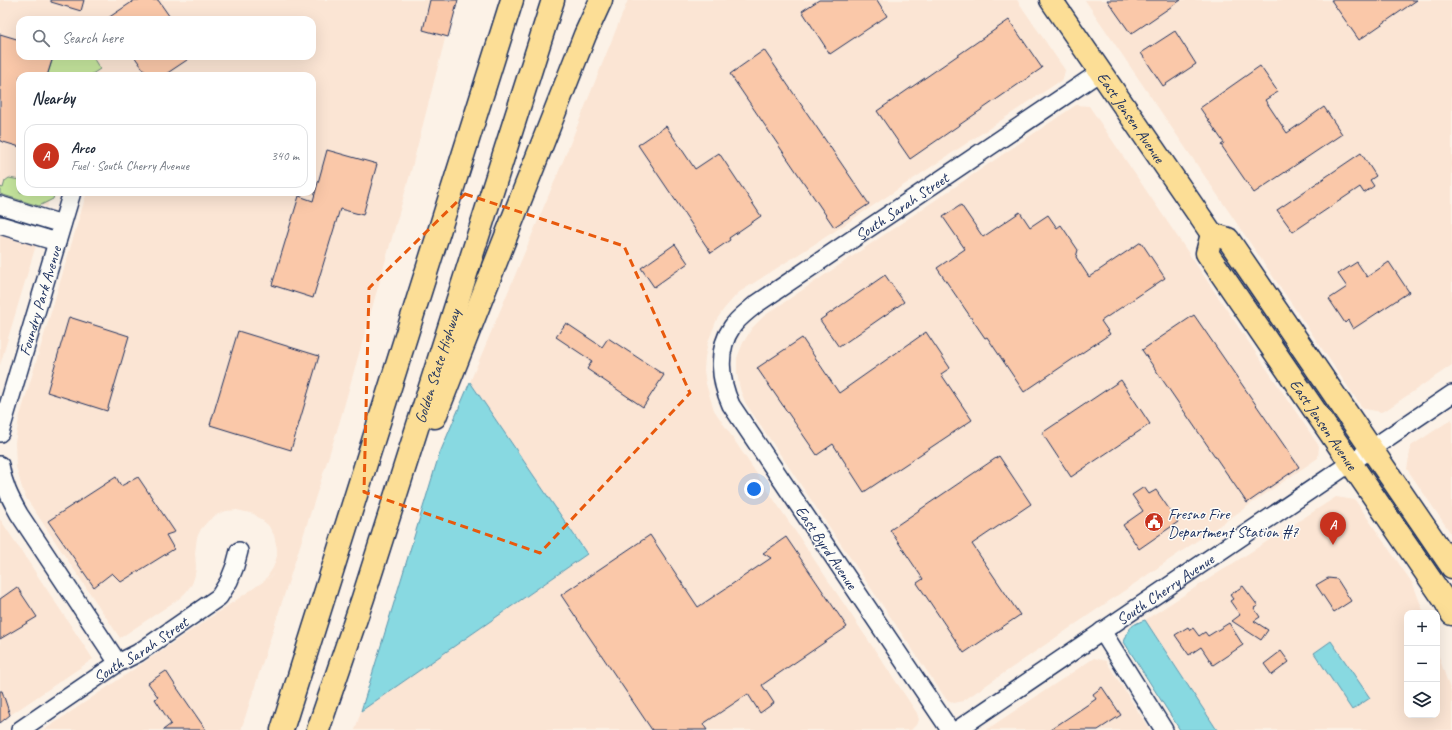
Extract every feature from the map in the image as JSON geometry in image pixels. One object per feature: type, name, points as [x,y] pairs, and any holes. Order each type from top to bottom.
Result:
[{"type":"main road","points":[[465,144],[496,0]]},
{"type":"main road","points":[[282,730],[465,144],[512,0]]},
{"type":"main road","name":"Golden State Highway","points":[[318,730],[363,598],[553,0]]},
{"type":"main road","points":[[363,598],[585,35],[601,0]]},
{"type":"main road","name":"East Jensen Avenue","points":[[1051,0],[1212,234],[1228,239],[1452,567]]},
{"type":"main road","name":"East Jensen Avenue","points":[[1212,234],[1207,253],[1351,462],[1450,610]]},
{"type":"street","name":"South Sarah Street","points":[[722,357],[723,346],[732,327],[755,305],[1100,72]]},
{"type":"street","name":"Foundry Park Avenue","points":[[0,433],[71,196]]},
{"type":"street","points":[[0,205],[62,224]]},
{"type":"street","points":[[0,225],[57,242]]},
{"type":"street","name":"East Byrd Avenue","points":[[722,357],[722,379],[725,392],[731,405],[950,730]]},
{"type":"street","name":"South Cherry Avenue","points":[[957,730],[1452,394]]},
{"type":"street","points":[[0,465],[6,491],[19,514],[118,663]]},
{"type":"street","name":"South Sarah Street","points":[[20,730],[118,663],[138,653],[219,597],[236,566],[239,551]]},
{"type":"street","points":[[1102,631],[1164,730]]},
{"type":"highlighted area","points":[[465,194],[624,246],[690,393],[540,553],[364,492],[369,288]]},
{"type":"shaded area","points":[[0,0],[455,0],[411,171],[339,424],[241,730],[44,730],[276,573],[265,580],[273,568],[277,556],[277,549],[274,535],[268,525],[254,514],[237,510],[226,511],[216,515],[201,529],[197,537],[195,575],[192,584],[186,592],[180,598],[120,638],[26,498],[16,467],[15,442],[19,419],[86,196],[316,196],[316,72],[16,72],[16,196],[51,196],[47,207],[0,193]]},
{"type":"shaded area","points":[[628,0],[1017,0],[1065,70],[1063,79],[835,231],[738,293],[717,319],[708,342],[704,370],[706,384],[714,410],[917,713],[919,720],[911,730],[355,730],[361,711],[587,554],[470,382],[561,166]]},
{"type":"shaded area","points":[[1085,0],[1452,0],[1452,365],[1386,410],[1381,412],[1365,409],[1361,406]]},
{"type":"shaded area","points":[[1076,105],[1089,106],[1319,446],[1318,458],[963,701],[954,703],[946,699],[746,404],[740,389],[737,374],[737,358],[743,343],[752,328],[764,316]]},
{"type":"shaded area","points":[[0,235],[36,245],[0,365]]},
{"type":"shaded area","points":[[1452,419],[1452,535],[1407,469],[1411,446]]},
{"type":"shaded area","points":[[1336,497],[1355,500],[1413,584],[1423,610],[1404,610],[1404,718],[1440,718],[1440,660],[1452,695],[1452,730],[1217,730],[1145,620]]},
{"type":"shaded area","points":[[0,519],[93,659],[0,722]]},
{"type":"shaded area","points":[[1094,658],[1106,661],[1150,730],[986,730]]},
{"type":"green space","points":[[52,60],[94,60],[100,69],[95,72],[48,72]]},
{"type":"green space","points":[[9,178],[16,179],[16,196],[54,196],[53,199],[39,206],[0,194],[0,187],[3,188],[5,181]]},
{"type":"water","points":[[470,382],[587,554],[361,711],[439,455]]},
{"type":"water","points":[[1145,620],[1217,730],[1180,730],[1124,642],[1127,633],[1133,625]]},
{"type":"water","points":[[1331,641],[1370,698],[1352,710],[1314,653]]},
{"type":"building","points":[[51,0],[84,0],[81,11],[51,2]]},
{"type":"building","points":[[135,0],[158,0],[169,16],[111,16]]},
{"type":"building","points":[[430,0],[458,0],[448,37],[423,30]]},
{"type":"building","points":[[819,0],[877,0],[887,16],[830,54],[802,11]]},
{"type":"building","points":[[1107,0],[1181,0],[1131,34]]},
{"type":"building","points":[[1331,0],[1417,0],[1359,40]]},
{"type":"building","points":[[1009,20],[1042,68],[910,159],[877,111]]},
{"type":"building","points":[[1175,31],[1196,64],[1163,86],[1141,53]]},
{"type":"building","points":[[0,34],[16,39],[16,60],[52,60],[48,72],[16,72],[16,146],[0,141]]},
{"type":"building","points":[[764,50],[869,204],[834,227],[730,74]]},
{"type":"building","points":[[137,60],[187,60],[169,72],[145,72]]},
{"type":"building","points":[[1260,66],[1278,92],[1265,100],[1287,133],[1324,107],[1342,134],[1254,193],[1221,145],[1224,143],[1200,108]]},
{"type":"building","points":[[666,126],[695,169],[719,153],[761,216],[729,238],[730,240],[711,253],[638,145]]},
{"type":"building","points":[[327,150],[377,164],[363,215],[340,209],[313,298],[272,285],[299,196],[313,201],[314,196],[316,196],[316,190]]},
{"type":"building","points":[[1361,153],[1376,176],[1370,180],[1374,186],[1364,193],[1360,187],[1293,232],[1277,210]]},
{"type":"building","points":[[961,205],[983,237],[1020,212],[1030,227],[1048,215],[1057,228],[1061,225],[1078,250],[1076,257],[1089,277],[1141,242],[1165,278],[1101,321],[1110,334],[1024,392],[987,337],[985,338],[937,268],[965,249],[943,217]]},
{"type":"building","points":[[675,244],[688,263],[654,287],[641,268]]},
{"type":"building","points":[[1357,262],[1367,277],[1389,262],[1409,292],[1353,329],[1348,320],[1345,323],[1329,299],[1347,287],[1338,274]]},
{"type":"building","points":[[885,275],[904,302],[839,347],[820,320]]},
{"type":"building","points":[[1194,315],[1299,467],[1247,503],[1142,350]]},
{"type":"building","points":[[69,317],[129,336],[107,411],[47,392]]},
{"type":"building","points":[[566,323],[602,347],[608,338],[664,375],[643,407],[587,369],[592,361],[556,337]]},
{"type":"building","points":[[238,331],[319,356],[291,450],[210,425]]},
{"type":"building","points":[[926,332],[950,368],[941,374],[972,420],[864,492],[833,444],[817,455],[757,368],[802,338],[839,393]]},
{"type":"building","points":[[1121,380],[1150,424],[1071,477],[1042,433]]},
{"type":"building","points":[[999,456],[1031,504],[972,544],[1020,615],[964,653],[917,583],[923,579],[890,530]]},
{"type":"building","points":[[116,477],[121,486],[138,477],[175,532],[166,535],[174,549],[121,582],[112,573],[94,587],[48,521]]},
{"type":"building","points":[[1144,487],[1149,494],[1156,490],[1178,522],[1139,549],[1123,525],[1143,511],[1132,495]]},
{"type":"building","points":[[650,535],[698,607],[771,558],[763,553],[786,537],[847,627],[762,685],[774,703],[760,713],[748,694],[703,724],[707,730],[652,730],[561,595]]},
{"type":"building","points":[[1328,578],[1337,579],[1351,601],[1334,612],[1316,585]]},
{"type":"building","points":[[1243,586],[1258,606],[1254,608],[1260,617],[1254,621],[1268,630],[1261,640],[1232,621],[1240,615],[1230,601],[1233,599],[1230,595]]},
{"type":"building","points":[[17,587],[37,617],[0,639],[0,599]]},
{"type":"building","points":[[1229,623],[1243,645],[1213,665],[1201,647],[1189,655],[1175,635],[1188,627],[1190,630],[1193,628],[1199,636],[1205,632],[1208,636]]},
{"type":"building","points":[[1281,651],[1289,662],[1272,675],[1264,664]]},
{"type":"building","points":[[166,671],[206,730],[163,730],[171,724],[155,699],[158,697],[148,683]]},
{"type":"building","points":[[1102,687],[1121,715],[1098,730],[1050,730],[1096,699],[1093,694]]},
{"type":"building","points":[[0,691],[2,691],[10,715],[0,723]]},
{"type":"place","name":"Fresno Fire Department Station #7","points":[[1154,522]]},
{"type":"place","name":"Arco","points":[[1333,545]]}]
